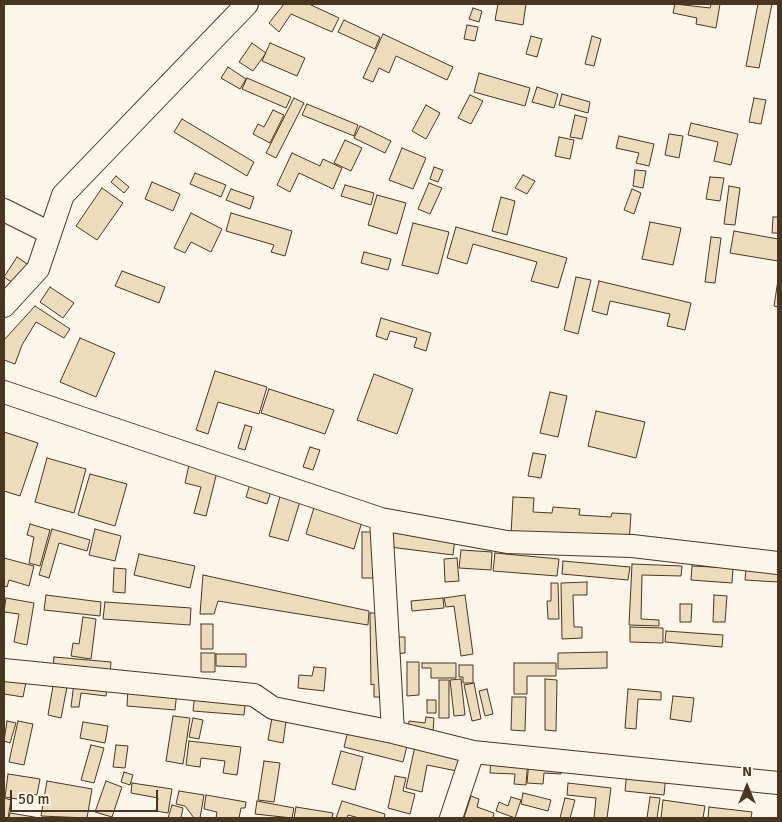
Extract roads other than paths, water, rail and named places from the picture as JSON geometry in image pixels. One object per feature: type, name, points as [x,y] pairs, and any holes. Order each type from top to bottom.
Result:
[{"type":"street","points":[[4,306],[38,269],[63,195],[247,4]]},
{"type":"street","points":[[4,210],[50,233]]},
{"type":"street","points":[[4,392],[381,519],[507,542],[632,546],[778,563]]},
{"type":"street","points":[[381,519],[393,732]]},
{"type":"street","points":[[4,670],[254,695],[273,708],[393,732],[473,752],[778,783]]},
{"type":"street","points":[[451,818],[473,752]]}]
